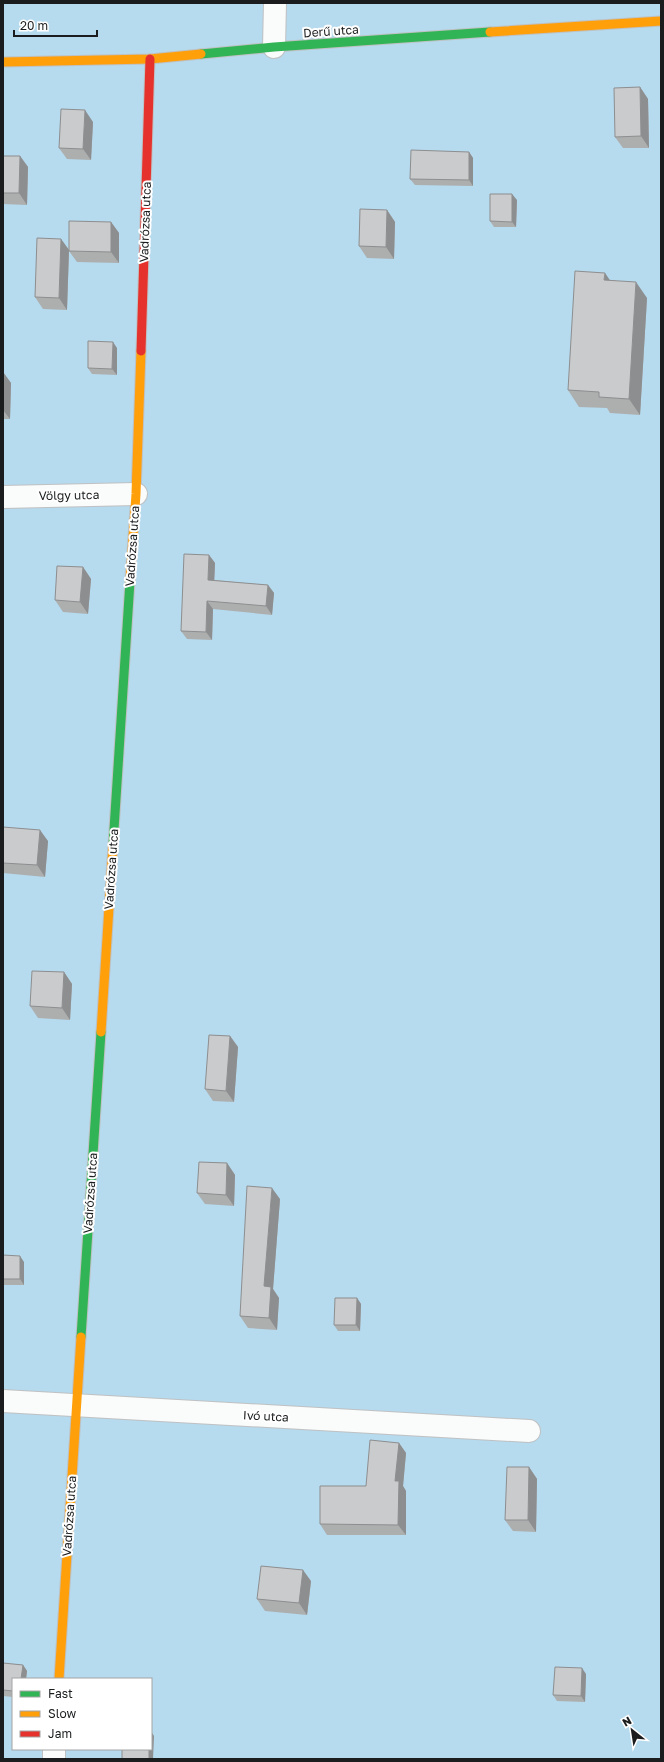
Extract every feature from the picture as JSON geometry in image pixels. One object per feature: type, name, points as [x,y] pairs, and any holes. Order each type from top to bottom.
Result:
[{"type":"street","points":[[274,47],[275,3]]},
{"type":"street","name":"Derű utca","points":[[3,62],[150,59],[274,47],[661,21]]},
{"type":"street","name":"Vadrózsa utca","points":[[59,1678],[136,494],[150,59]]},
{"type":"street","name":"Völgy utca","points":[[3,497],[136,494]]},
{"type":"street","name":"Ivó utca","points":[[3,1400],[529,1431]]},
{"type":"shaded area","points":[[3,3],[661,3],[661,1759],[3,1759]]},
{"type":"building","points":[[640,87],[641,136],[615,137],[614,88]]},
{"type":"building","points":[[61,109],[85,110],[83,149],[59,148]]},
{"type":"building","points":[[411,150],[469,152],[469,180],[410,179]]},
{"type":"building","points":[[3,156],[20,156],[19,193],[3,193]]},
{"type":"building","points":[[490,194],[512,194],[512,222],[490,221]]},
{"type":"building","points":[[360,209],[387,210],[386,247],[359,246]]},
{"type":"building","points":[[69,221],[111,222],[111,252],[69,251]]},
{"type":"building","points":[[37,238],[61,239],[59,298],[35,297]]},
{"type":"building","points":[[575,271],[605,273],[604,280],[636,282],[629,399],[599,397],[599,392],[568,390]]},
{"type":"building","points":[[88,341],[113,342],[112,369],[88,368]]},
{"type":"building","points":[[184,554],[209,555],[208,580],[268,585],[266,606],[207,601],[206,632],[181,631]]},
{"type":"building","points":[[57,566],[83,567],[80,602],[55,600]]},
{"type":"building","points":[[3,827],[40,830],[37,865],[3,863]]},
{"type":"building","points":[[32,971],[64,972],[62,1008],[30,1006]]},
{"type":"building","points":[[209,1035],[230,1036],[226,1091],[205,1089]]},
{"type":"building","points":[[199,1162],[227,1163],[226,1195],[197,1193]]},
{"type":"building","points":[[247,1186],[272,1188],[264,1286],[271,1287],[269,1318],[240,1316]]},
{"type":"building","points":[[3,1255],[20,1256],[20,1279],[3,1279]]},
{"type":"building","points":[[335,1298],[357,1298],[356,1325],[334,1325]]},
{"type":"building","points":[[370,1440],[399,1443],[395,1481],[399,1481],[398,1525],[320,1524],[320,1486],[366,1486]]},
{"type":"building","points":[[507,1467],[529,1467],[528,1520],[505,1520]]},
{"type":"building","points":[[261,1566],[303,1570],[299,1603],[257,1599]]},
{"type":"building","points":[[3,1663],[23,1665],[21,1678],[12,1678],[12,1691],[3,1690]]},
{"type":"building","points":[[555,1667],[582,1668],[581,1696],[553,1695]]},
{"type":"building","points":[[122,1750],[149,1750],[149,1759],[122,1759]]},
{"type":"traffic: fast","points":[[201,54],[274,47],[490,32]]},
{"type":"traffic: fast","points":[[113,845],[130,581]]},
{"type":"traffic: fast","points":[[81,1337],[101,1032]]},
{"type":"traffic: slow","points":[[490,32],[661,21]]},
{"type":"traffic: slow","points":[[3,62],[150,59],[201,54]]},
{"type":"traffic: slow","points":[[130,581],[136,494],[141,351]]},
{"type":"traffic: slow","points":[[101,1032],[113,845]]},
{"type":"traffic: slow","points":[[59,1678],[81,1337]]},
{"type":"traffic: jam","points":[[141,351],[150,59]]}]
